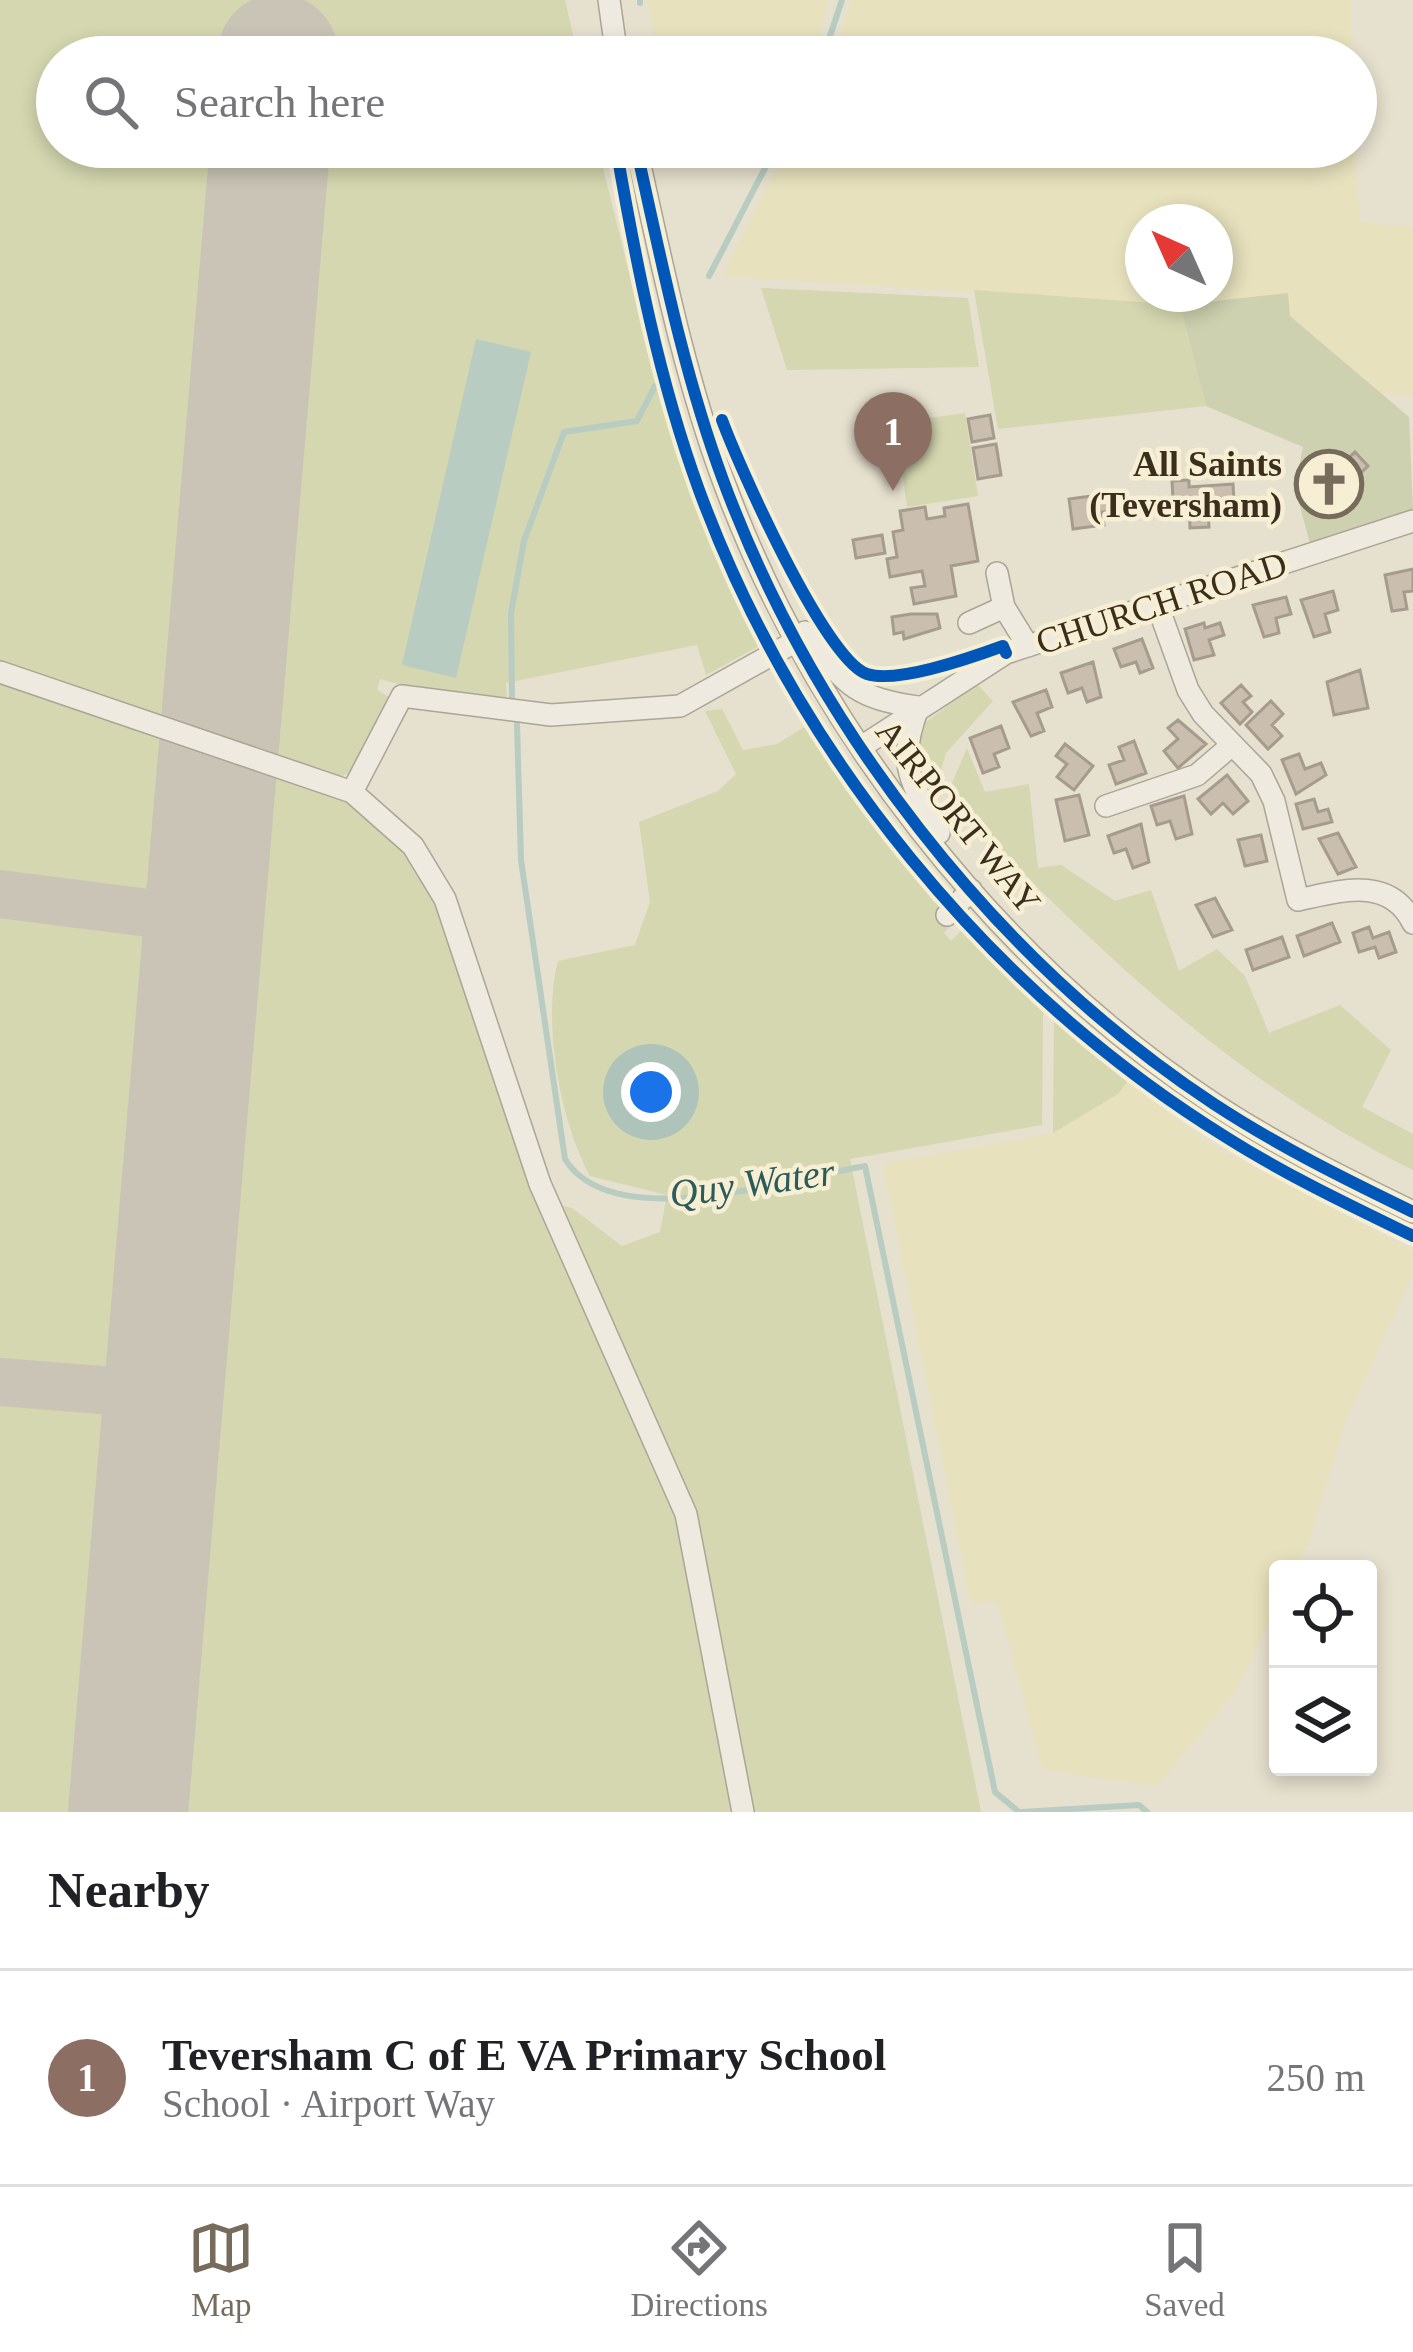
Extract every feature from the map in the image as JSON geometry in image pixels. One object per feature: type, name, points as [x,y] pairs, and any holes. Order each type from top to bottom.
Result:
[{"type":"street","points":[[609,0],[614,36]]},
{"type":"street","name":"AIRPORT WAY","points":[[641,168],[685,365],[723,480],[766,584],[861,747],[971,890],[1085,1003],[1212,1103],[1308,1162],[1413,1213]]},
{"type":"street","name":"CHURCH ROAD","points":[[861,747],[1006,653],[1413,521]]},
{"type":"street","points":[[997,573],[1004,608],[1028,646]]},
{"type":"street","points":[[766,584],[845,682],[871,700],[918,707],[902,748],[910,779],[971,890],[947,915]]},
{"type":"street","points":[[1156,601],[1188,690],[1261,774],[1274,801],[1298,900]]},
{"type":"street","points":[[969,623],[1004,608]]},
{"type":"street","points":[[352,792],[402,696],[551,715],[680,706],[798,640]]},
{"type":"street","points":[[0,672],[352,792],[412,846],[445,899],[540,1184],[686,1514],[743,1812]]},
{"type":"street","points":[[1106,806],[1197,775],[1232,745]]},
{"type":"street","points":[[1275,905],[1354,888],[1384,893],[1413,922]]},
{"type":"shaded area","points":[[648,0],[828,0],[819,36],[654,36]]},
{"type":"shaded area","points":[[851,0],[1351,0],[1351,36],[840,36]]},
{"type":"shaded area","points":[[776,168],[1356,168],[1360,222],[1413,227],[1413,397],[1381,393],[1290,315],[1287,293],[1233,299],[1233,204],[1125,204],[1125,302],[722,276]]},
{"type":"shaded area","points":[[476,339],[531,352],[456,678],[402,665]]},
{"type":"shaded area","points":[[1127,1082],[1205,1141],[1413,1251],[1413,1275],[1346,1420],[1308,1544],[1300,1560],[1269,1560],[1269,1623],[1235,1692],[1157,1786],[1043,1770],[997,1601],[971,1604],[883,1164],[1053,1133],[1118,1094]]},
{"type":"green space","points":[[0,0],[565,0],[573,36],[36,36],[36,168],[603,168],[651,363],[696,500],[759,646],[706,675],[697,645],[506,683],[507,705],[434,694],[380,679],[377,690],[392,699],[353,772],[339,777],[0,666]]},
{"type":"green space","points":[[761,288],[968,298],[979,367],[787,370]]},
{"type":"green space","points":[[974,290],[1125,301],[1125,312],[1182,312],[1206,406],[998,429]]},
{"type":"green space","points":[[1288,293],[1290,316],[1409,417],[1413,511],[1310,544],[1295,487],[1303,447],[1206,406],[1182,312],[1233,312],[1233,299]]},
{"type":"green space","points":[[965,413],[978,496],[907,507],[895,423]]},
{"type":"green space","points":[[0,678],[272,766],[363,807],[428,875],[527,1161],[678,1505],[737,1812],[0,1812]]},
{"type":"green space","points":[[976,683],[993,701],[946,753],[933,799],[914,767],[920,727]]},
{"type":"green space","points":[[722,709],[743,750],[777,744],[806,726],[883,840],[954,922],[944,933],[951,941],[962,930],[1043,1012],[1042,1125],[850,1159],[981,1812],[746,1812],[699,1538],[554,1204],[572,1208],[622,1246],[660,1232],[667,1195],[590,1176],[579,1153],[557,1070],[554,985],[558,961],[635,945],[650,902],[639,822],[718,791],[736,774],[705,711]]},
{"type":"green space","points":[[967,748],[985,792],[1029,784],[1038,868],[1061,865],[1115,901],[1151,890],[1179,971],[1217,949],[1245,976],[1269,1033],[1340,1005],[1391,1050],[1362,1107],[1413,1134],[1413,1170],[1282,1094],[1222,1050],[1053,903],[947,795]]},
{"type":"green space","points":[[1054,1021],[1127,1082],[1118,1094],[1053,1133]]},
{"type":"building","points":[[990,415],[994,438],[972,442],[968,419]]},
{"type":"building","points":[[996,444],[1001,475],[978,479],[973,448]]},
{"type":"building","name":"All Saints (Teversham)","points":[[1355,452],[1368,466],[1351,483],[1357,490],[1340,512],[1318,508],[1304,486],[1330,461],[1337,469]]},
{"type":"building","points":[[1189,480],[1189,487],[1233,484],[1234,502],[1208,504],[1209,527],[1190,528],[1189,498],[1173,499],[1172,481]]},
{"type":"building","points":[[1121,492],[1123,510],[1102,512],[1104,525],[1073,529],[1069,499]]},
{"type":"building","points":[[968,504],[978,561],[951,566],[956,596],[914,604],[911,588],[925,586],[922,571],[890,577],[887,559],[897,557],[893,532],[903,530],[900,511],[925,507],[927,519],[945,516],[944,508]]},
{"type":"building","points":[[882,535],[885,553],[856,558],[853,540]]},
{"type":"building","points":[[1413,569],[1413,591],[1404,592],[1407,609],[1392,611],[1385,575]]},
{"type":"building","points":[[1333,591],[1338,610],[1325,614],[1330,632],[1314,637],[1301,600]]},
{"type":"building","points":[[1286,597],[1291,614],[1276,618],[1279,633],[1264,637],[1253,605]]},
{"type":"building","points":[[937,614],[940,628],[904,639],[903,632],[894,634],[892,617]]},
{"type":"building","points":[[1204,623],[1205,628],[1220,623],[1224,635],[1209,640],[1214,655],[1194,660],[1185,629]]},
{"type":"building","points":[[1142,639],[1153,668],[1140,673],[1136,662],[1121,667],[1114,649]]},
{"type":"building","points":[[1093,662],[1101,697],[1087,702],[1082,688],[1068,693],[1061,673]]},
{"type":"building","points":[[1360,670],[1368,708],[1334,715],[1327,682]]},
{"type":"building","points":[[1241,685],[1251,696],[1243,702],[1252,712],[1240,724],[1221,703]]},
{"type":"building","points":[[1046,690],[1052,707],[1037,713],[1044,731],[1031,736],[1013,702]]},
{"type":"building","points":[[1271,701],[1283,714],[1272,725],[1282,736],[1268,749],[1246,725]]},
{"type":"building","points":[[1178,720],[1206,744],[1178,768],[1164,751],[1178,739],[1168,728]]},
{"type":"building","points":[[1001,726],[1009,748],[994,754],[999,767],[983,773],[970,738]]},
{"type":"building","points":[[1134,741],[1146,773],[1116,784],[1109,765],[1124,760],[1119,747]]},
{"type":"building","points":[[1065,744],[1093,766],[1074,790],[1057,777],[1067,764],[1056,756]]},
{"type":"building","points":[[1299,754],[1305,769],[1321,763],[1326,775],[1296,794],[1282,760]]},
{"type":"building","points":[[1227,775],[1248,801],[1233,814],[1223,803],[1211,814],[1198,799]]},
{"type":"building","points":[[1079,795],[1089,835],[1065,841],[1056,800]]},
{"type":"building","points":[[1184,796],[1192,834],[1176,839],[1170,821],[1157,825],[1151,806]]},
{"type":"building","points":[[1314,799],[1318,812],[1328,809],[1332,822],[1303,829],[1296,804]]},
{"type":"building","points":[[1141,824],[1149,862],[1133,868],[1126,849],[1114,853],[1108,836]]},
{"type":"building","points":[[1338,833],[1356,867],[1338,874],[1319,839]]},
{"type":"building","points":[[1261,835],[1267,861],[1245,866],[1238,840]]},
{"type":"building","points":[[1215,898],[1232,930],[1213,937],[1196,905]]},
{"type":"building","points":[[1332,923],[1340,942],[1304,956],[1297,936]]},
{"type":"building","points":[[1369,927],[1373,938],[1389,932],[1396,952],[1379,958],[1375,947],[1359,952],[1353,933]]},
{"type":"building","points":[[1282,937],[1289,957],[1253,970],[1246,950]]},
{"type":"waterway","name":"Quy Water","points":[[830,36],[842,0]]},
{"type":"waterway","name":"Quy Water","points":[[709,276],[765,168]]},
{"type":"waterway","name":"Quy Water","points":[[512,697],[511,613],[524,541],[564,432],[637,421],[655,386]]},
{"type":"waterway","name":"Quy Water","points":[[517,725],[521,860],[565,1159],[588,1182],[621,1194],[661,1198],[750,1190],[865,1166],[995,1792],[1019,1812]]},
{"type":"waterway","name":"Quy Water","points":[[1021,1812],[1139,1805],[1147,1812]]},
{"type":"taxiway","points":[[0,894],[204,920]]},
{"type":"taxiway","points":[[0,1382],[163,1395]]},
{"type":"runway","points":[[128,1812],[268,168]]},
{"type":"cycle path","points":[[620,168],[650,321],[699,490],[740,588],[789,682],[846,772],[910,858],[981,938],[1059,1012],[1141,1079],[1229,1139],[1413,1236]]},
{"type":"cycle path","points":[[641,168],[684,357],[723,480],[761,571],[807,661],[860,747],[920,830],[986,908],[1057,980],[1133,1046],[1263,1134],[1413,1212]]},
{"type":"cycle path","points":[[722,420],[785,559],[849,661],[867,674],[881,676],[935,668],[1003,646],[1006,653]]},
{"type":"place","name":"All Saints (Teversham)","points":[[1329,484]]},
{"type":"place","name":"Teversham C of E VA Primary School","points":[[893,491]]}]
